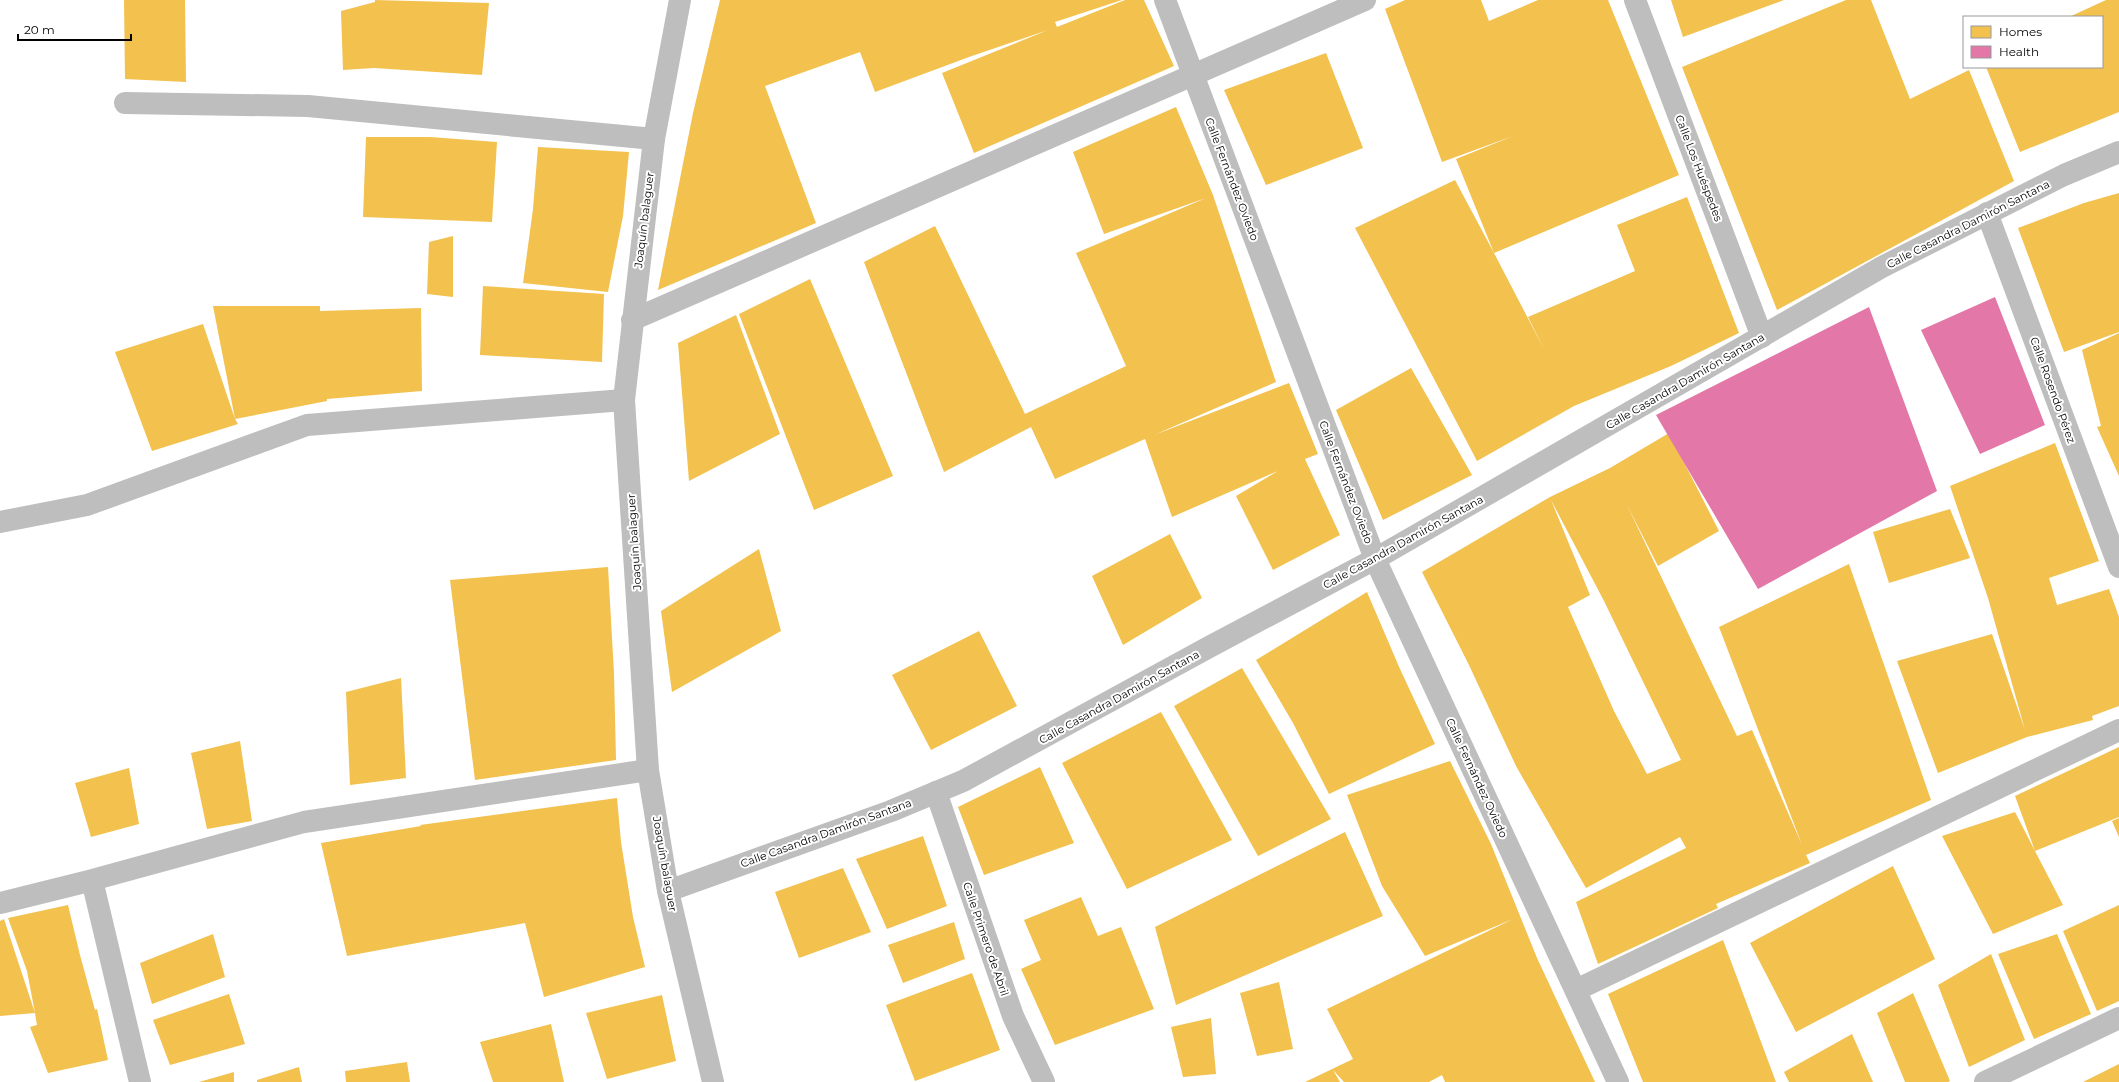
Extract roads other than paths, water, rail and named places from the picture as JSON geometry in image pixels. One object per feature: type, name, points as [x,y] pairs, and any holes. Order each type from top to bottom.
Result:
[{"type":"street","name":"Joaquín balaguer","points":[[680,0],[654,140],[632,320],[624,400],[648,770],[668,891],[713,1082]]},
{"type":"street","name":"Calle Fernández Oviedo","points":[[1165,0],[1375,559],[1618,1082]]},
{"type":"street","points":[[632,320],[1365,0]]},
{"type":"street","name":"Calle Los Huéspedes","points":[[1635,0],[1762,337]]},
{"type":"street","points":[[125,103],[308,106],[654,140]]},
{"type":"street","name":"Calle Casandra Damirón Santana","points":[[668,891],[891,811],[963,781],[1211,646],[1375,559],[1882,267],[2064,175],[2119,152]]},
{"type":"street","name":"Calle Rosendo Pérez","points":[[1987,213],[2119,567]]},
{"type":"street","points":[[0,522],[87,505],[307,426],[624,400]]},
{"type":"street","points":[[1576,990],[2119,730]]},
{"type":"street","points":[[0,903],[97,879],[304,822],[648,770]]},
{"type":"street","name":"Calle Primero de Abril","points":[[936,792],[1013,1016],[1044,1082]]},
{"type":"street","points":[[97,879],[92,880],[140,1082]]},
{"type":"street","points":[[1985,1082],[2119,1018]]}]
